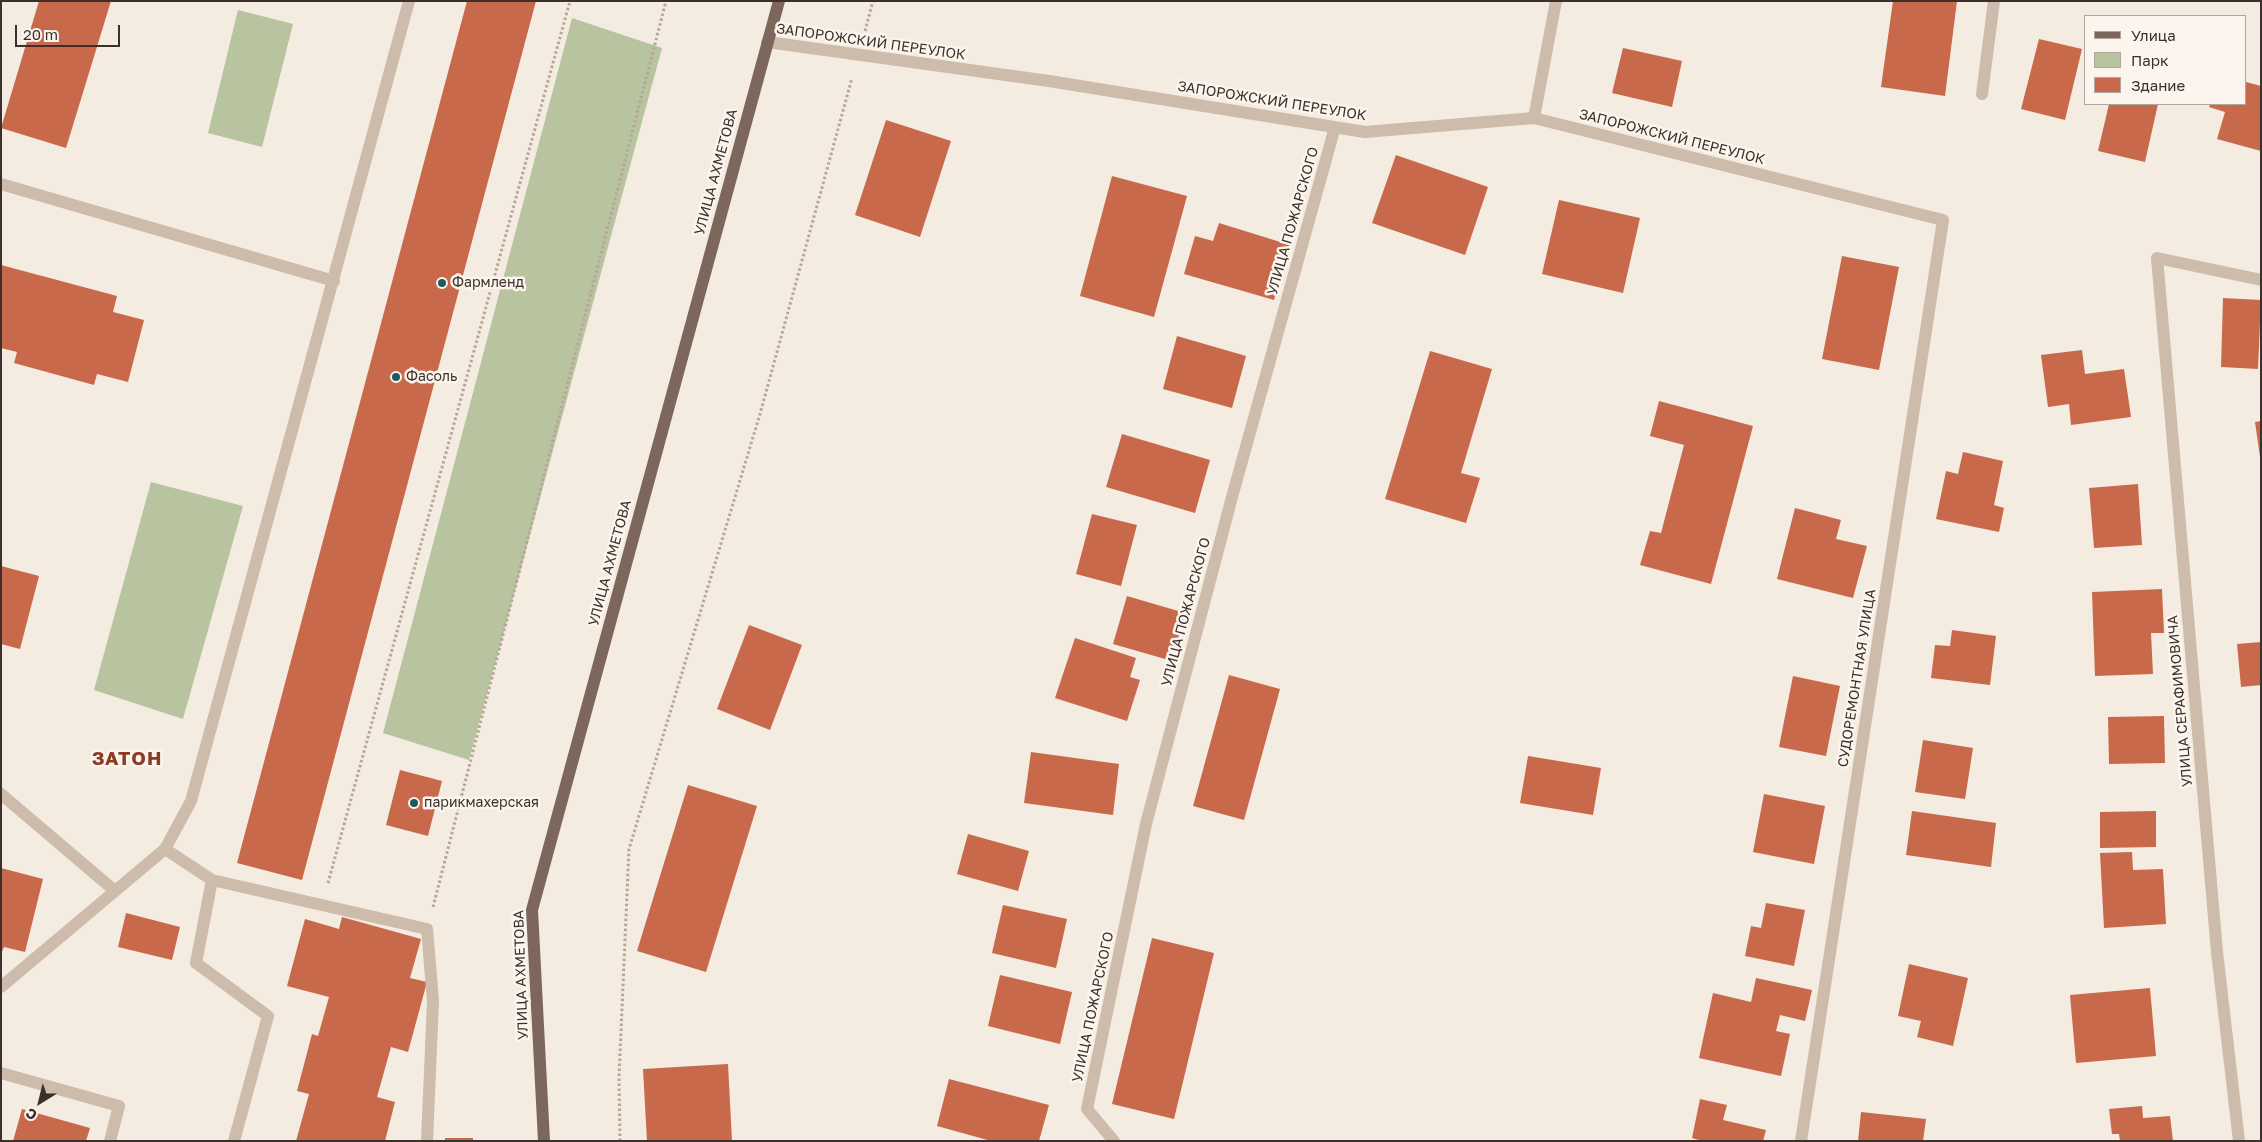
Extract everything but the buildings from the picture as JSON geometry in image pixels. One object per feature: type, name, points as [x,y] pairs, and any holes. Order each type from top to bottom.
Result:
[{"type":"main road","name":"УЛИЦА АХМЕТОВА","points":[[544,1141],[532,910],[779,1]]},
{"type":"street","points":[[1,987],[165,849],[191,802],[409,1]]},
{"type":"street","points":[[1534,118],[1556,1]]},
{"type":"street","points":[[1982,94],[1994,1]]},
{"type":"street","name":"ЗАПОРОЖСКИЙ ПЕРЕУЛОК","points":[[767,42],[1049,81],[1365,132],[1534,118],[1943,220]]},
{"type":"street","name":"УЛИЦА ПОЖАРСКОГО","points":[[1114,1141],[1087,1109],[1146,824],[1229,507],[1335,127]]},
{"type":"street","points":[[1,184],[334,281]]},
{"type":"street","name":"СУДОРЕМОНТНАЯ УЛИЦА","points":[[1801,1141],[1943,220]]},
{"type":"street","name":"УЛИЦА СЕРАФИМОВИЧА","points":[[2239,1141],[2217,952],[2156,258],[2261,280]]},
{"type":"street","points":[[1,794],[115,891]]},
{"type":"street","points":[[165,849],[212,880],[427,929],[433,1001],[427,1141]]},
{"type":"street","points":[[212,880],[196,963],[268,1016],[234,1141]]},
{"type":"street","points":[[1,1073],[119,1106],[110,1141]]},
{"type":"path","points":[[322,905],[570,1]]},
{"type":"path","points":[[427,929],[666,1]]},
{"type":"path","points":[[620,1141],[619,1077],[629,850],[760,414],[873,1]]},
{"type":"green space","points":[[238,10],[293,24],[262,147],[208,133]]},
{"type":"green space","points":[[572,18],[662,48],[469,760],[383,733]]},
{"type":"green space","points":[[151,482],[243,506],[183,719],[94,690]]},
{"type":"place","name":"Фармленд","points":[[442,283]]},
{"type":"place","name":"Фасоль","points":[[396,377]]},
{"type":"place","name":"парикмахерская","points":[[414,803]]},
{"type":"district","name":"ЗАТОН","points":[[127,759]]}]
